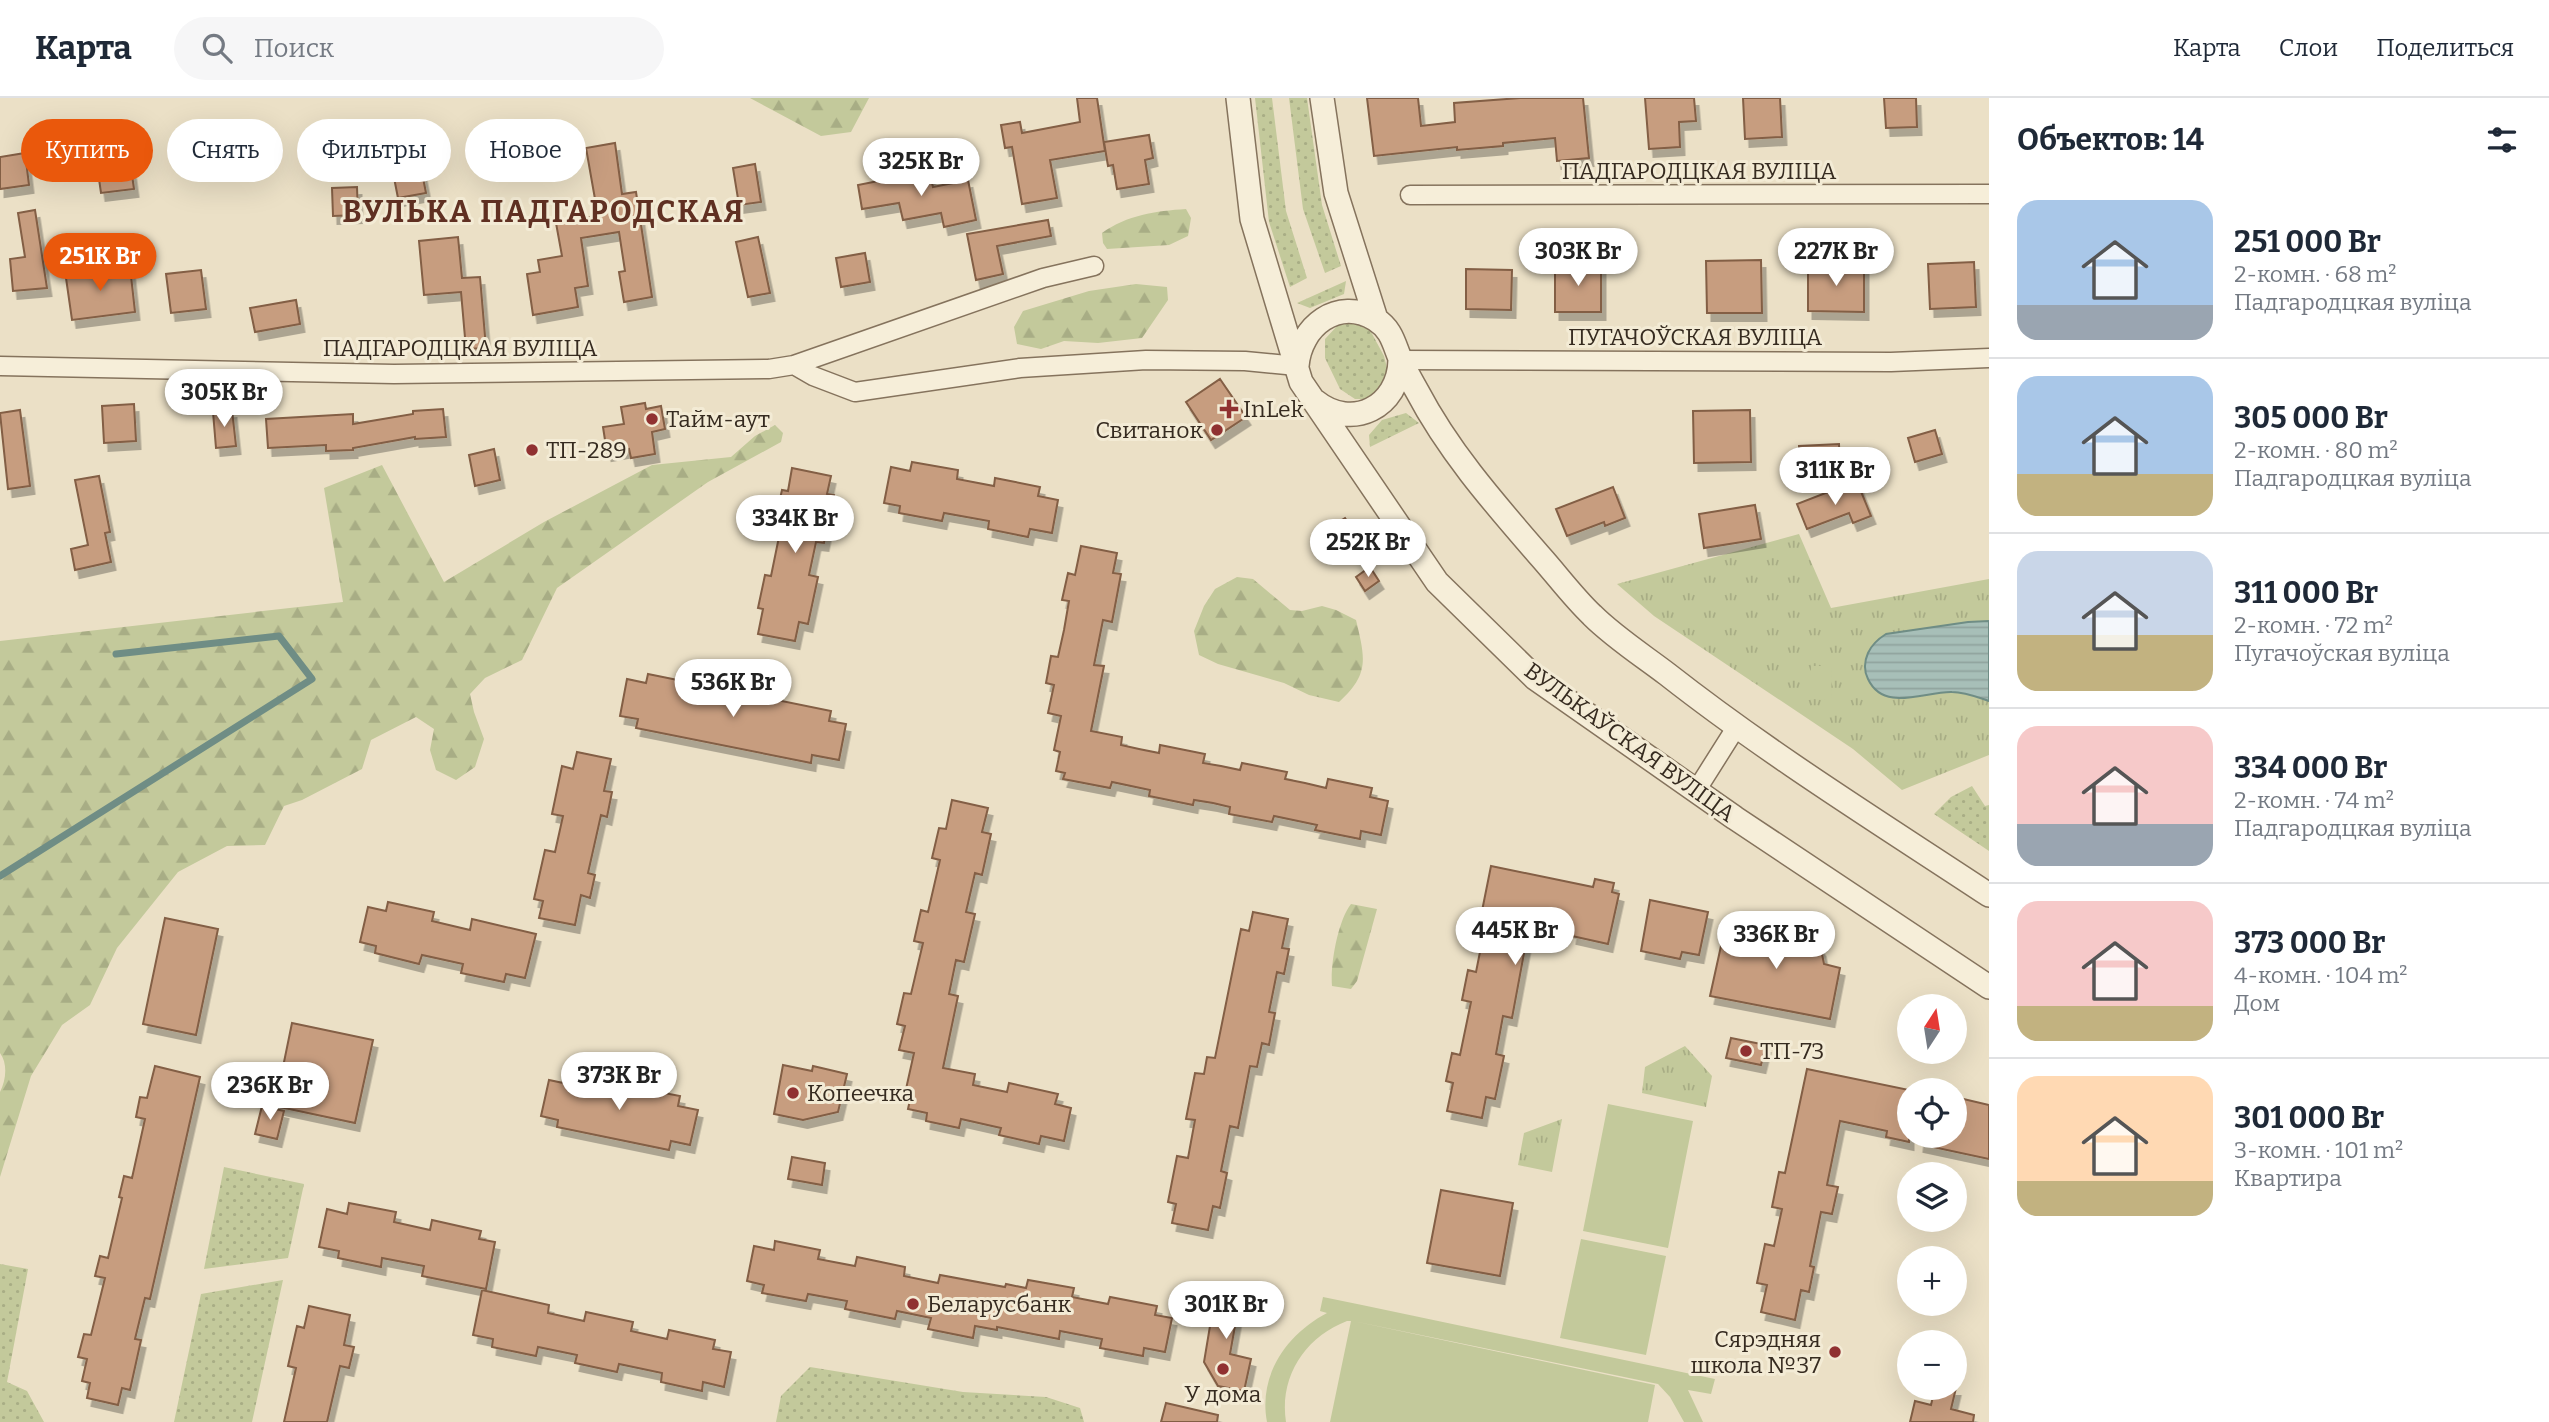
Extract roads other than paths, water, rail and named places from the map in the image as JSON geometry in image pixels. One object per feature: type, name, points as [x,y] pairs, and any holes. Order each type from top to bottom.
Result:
[{"type":"street","name":"ВУЛЬКАЎСКАЯ ВУЛІЦА","points":[[1238,98],[1252,219],[1301,382],[1437,582],[1535,678],[1696,791],[1989,987]]},
{"type":"street","points":[[1322,98],[1336,193],[1376,319]]},
{"type":"street","name":"ПАДГАРОДЦКАЯ ВУЛІЦА","points":[[1409,195],[1989,194]]},
{"type":"street","name":"ПАДГАРОДЦКАЯ ВУЛІЦА","points":[[0,366],[474,374],[769,369],[794,365],[1042,278],[1094,266]]},
{"type":"street","points":[[794,365],[813,376],[855,392],[1020,368],[1146,360],[1245,361],[1297,366],[1301,345],[1308,332],[1319,321],[1332,314],[1362,313],[1376,319],[1388,330],[1397,344],[1400,360],[1398,379],[1381,404],[1368,411],[1338,413],[1323,407],[1310,397]]},
{"type":"street","name":"ПУГАЧОЎСКАЯ ВУЛІЦА","points":[[1400,360],[1891,362],[1989,358]]},
{"type":"street","points":[[1400,360],[1436,427],[1483,490],[1592,615],[1776,755],[1989,895]]},
{"type":"street","points":[[1696,791],[1737,726]]},
{"type":"water","points":[[1989,621],[1989,701],[1952,692],[1894,698],[1875,689],[1868,679],[1865,666],[1868,653],[1886,634]]},
{"type":"waterway","points":[[0,876],[312,679],[279,636],[116,654]]},
{"type":"place","name":"InLek","points":[[1229,409]]},
{"type":"place","name":"Тайм-аут","points":[[652,419]]},
{"type":"place","name":"Свитанок","points":[[1217,430]]},
{"type":"place","name":"ТП-289","points":[[532,450]]},
{"type":"place","name":"ТП-73","points":[[1746,1051]]},
{"type":"place","name":"Копеечка","points":[[793,1093]]},
{"type":"place","name":"Беларусбанк","points":[[913,1304]]},
{"type":"place","name":"Сярэдняя школа №37","points":[[1835,1352]]},
{"type":"place","name":"У дома","points":[[1223,1369]]},
{"type":"district","name":"ВУЛЬКА ПАДГАРОДСКАЯ","points":[[544,212]]}]
